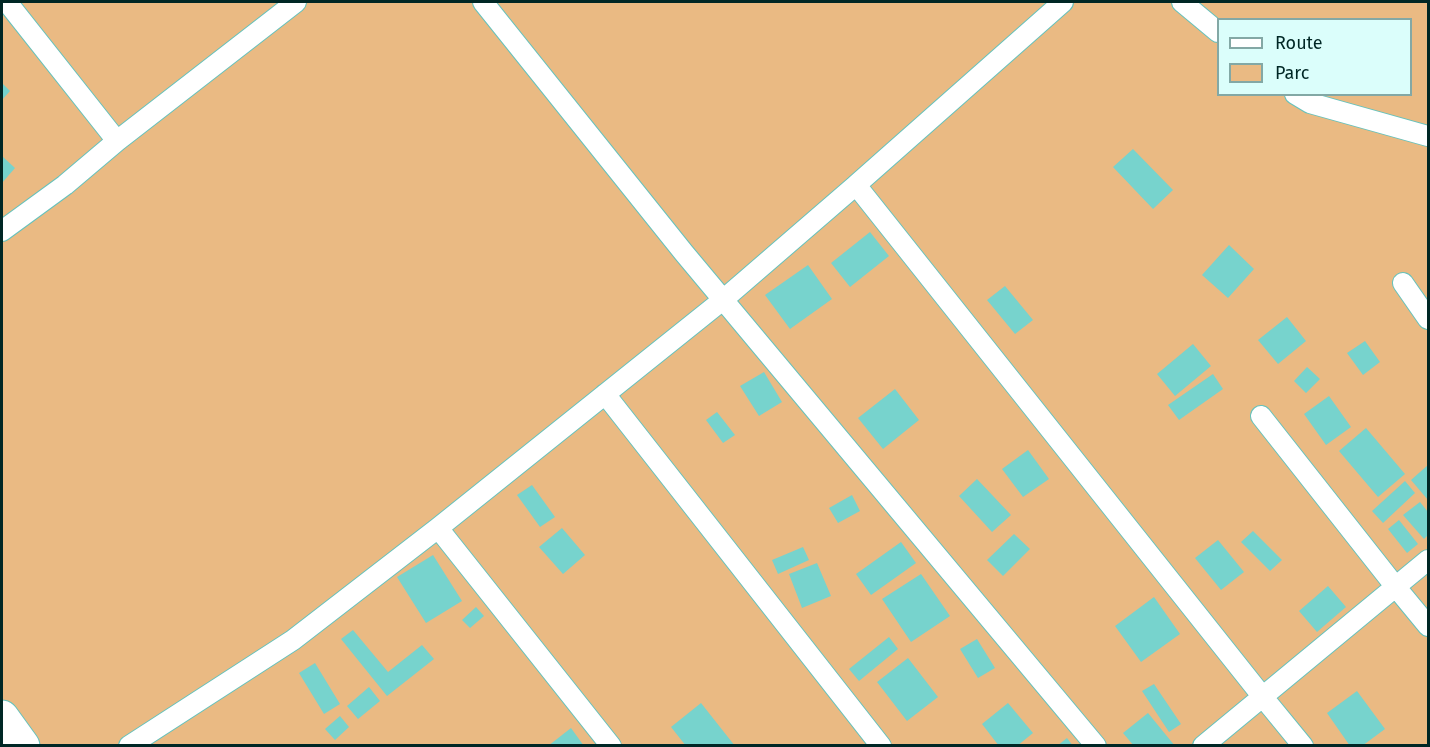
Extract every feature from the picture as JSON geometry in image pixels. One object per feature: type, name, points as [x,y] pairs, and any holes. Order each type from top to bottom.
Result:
[{"type":"highway","points":[[2,717],[23,746]]},
{"type":"street","points":[[7,2],[117,141]]},
{"type":"street","points":[[483,2],[684,253],[1096,746]]},
{"type":"street","points":[[129,746],[293,639],[438,528],[724,299],[1063,2]]},
{"type":"street","points":[[1182,2],[1217,31]]},
{"type":"street","points":[[2,231],[65,185],[286,5]]},
{"type":"street","points":[[1298,96],[1310,103],[1428,136]]},
{"type":"street","points":[[856,185],[1303,746]]},
{"type":"street","points":[[1402,284],[1428,319]]},
{"type":"street","points":[[605,394],[881,746]]},
{"type":"street","points":[[1261,416],[1428,626]]},
{"type":"street","points":[[438,528],[611,746]]},
{"type":"street","points":[[1203,746],[1428,560]]},
{"type":"green space","points":[[2,2],[1428,2],[1428,745],[2,745]]},
{"type":"building","points":[[2,83],[10,91],[2,100]]},
{"type":"building","points":[[1133,149],[1173,190],[1153,209],[1113,167]]},
{"type":"building","points":[[2,156],[15,168],[2,183]]},
{"type":"building","points":[[870,232],[889,256],[850,287],[831,263]]},
{"type":"building","points":[[1229,245],[1254,269],[1228,298],[1202,275]]},
{"type":"building","points":[[808,265],[832,299],[790,329],[765,295]]},
{"type":"building","points":[[1005,286],[1033,320],[1015,334],[987,300]]},
{"type":"building","points":[[1287,317],[1306,341],[1278,364],[1258,340]]},
{"type":"building","points":[[1365,341],[1380,362],[1363,375],[1347,353]]},
{"type":"building","points":[[1193,344],[1211,366],[1175,396],[1157,374]]},
{"type":"building","points":[[1307,367],[1320,379],[1306,393],[1294,381]]},
{"type":"building","points":[[764,372],[782,402],[759,416],[740,386]]},
{"type":"building","points":[[1213,374],[1223,389],[1179,420],[1168,405]]},
{"type":"building","points":[[895,389],[919,420],[883,449],[858,418]]},
{"type":"building","points":[[1329,396],[1351,427],[1326,445],[1304,414]]},
{"type":"building","points":[[717,412],[735,435],[723,443],[706,420]]},
{"type":"building","points":[[1366,428],[1405,474],[1378,497],[1339,451]]},
{"type":"building","points":[[1028,450],[1049,479],[1023,497],[1002,469]]},
{"type":"building","points":[[1428,465],[1428,500],[1411,480]]},
{"type":"building","points":[[977,479],[1011,515],[992,532],[959,496]]},
{"type":"building","points":[[1405,481],[1415,493],[1383,523],[1372,511]]},
{"type":"building","points":[[532,485],[555,517],[540,527],[517,495]]},
{"type":"building","points":[[852,495],[860,511],[838,523],[829,508]]},
{"type":"building","points":[[1420,502],[1428,512],[1428,535],[1424,539],[1403,515]]},
{"type":"building","points":[[1399,520],[1418,544],[1407,553],[1388,529]]},
{"type":"building","points":[[562,528],[585,555],[563,574],[539,547]]},
{"type":"building","points":[[1253,531],[1282,560],[1270,571],[1241,542]]},
{"type":"building","points":[[1014,534],[1030,549],[1003,576],[987,560]]},
{"type":"building","points":[[1218,540],[1244,572],[1221,590],[1195,558]]},
{"type":"building","points":[[901,542],[916,563],[871,595],[856,574]]},
{"type":"building","points":[[803,547],[809,560],[778,574],[772,560]]},
{"type":"building","points":[[433,555],[462,601],[426,623],[397,577]]},
{"type":"building","points":[[817,563],[831,596],[802,608],[789,574]]},
{"type":"building","points":[[921,574],[950,616],[911,642],[882,599]]},
{"type":"building","points":[[1328,586],[1346,607],[1317,632],[1299,611]]},
{"type":"building","points":[[1154,597],[1180,634],[1141,662],[1115,626]]},
{"type":"building","points":[[476,607],[484,616],[470,628],[462,620]]},
{"type":"building","points":[[353,630],[388,672],[422,645],[434,659],[387,696],[341,639]]},
{"type":"building","points":[[889,637],[898,649],[859,681],[849,669]]},
{"type":"building","points":[[977,639],[995,668],[978,678],[960,649]]},
{"type":"building","points":[[908,658],[938,697],[907,721],[877,682]]},
{"type":"building","points":[[315,663],[340,704],[324,714],[299,673]]},
{"type":"building","points":[[1154,684],[1181,724],[1169,732],[1142,691]]},
{"type":"building","points":[[369,687],[380,701],[358,719],[347,706]]},
{"type":"building","points":[[1357,691],[1385,729],[1362,746],[1350,746],[1327,713]]},
{"type":"building","points":[[701,703],[735,746],[686,746],[671,727]]},
{"type":"building","points":[[1008,703],[1033,733],[1017,746],[999,746],[982,724]]},
{"type":"building","points":[[1148,713],[1175,746],[1134,746],[1123,733]]},
{"type":"building","points":[[340,716],[349,727],[335,740],[325,729]]},
{"type":"building","points":[[571,728],[584,746],[548,746]]},
{"type":"building","points":[[1067,738],[1073,746],[1057,746]]}]
